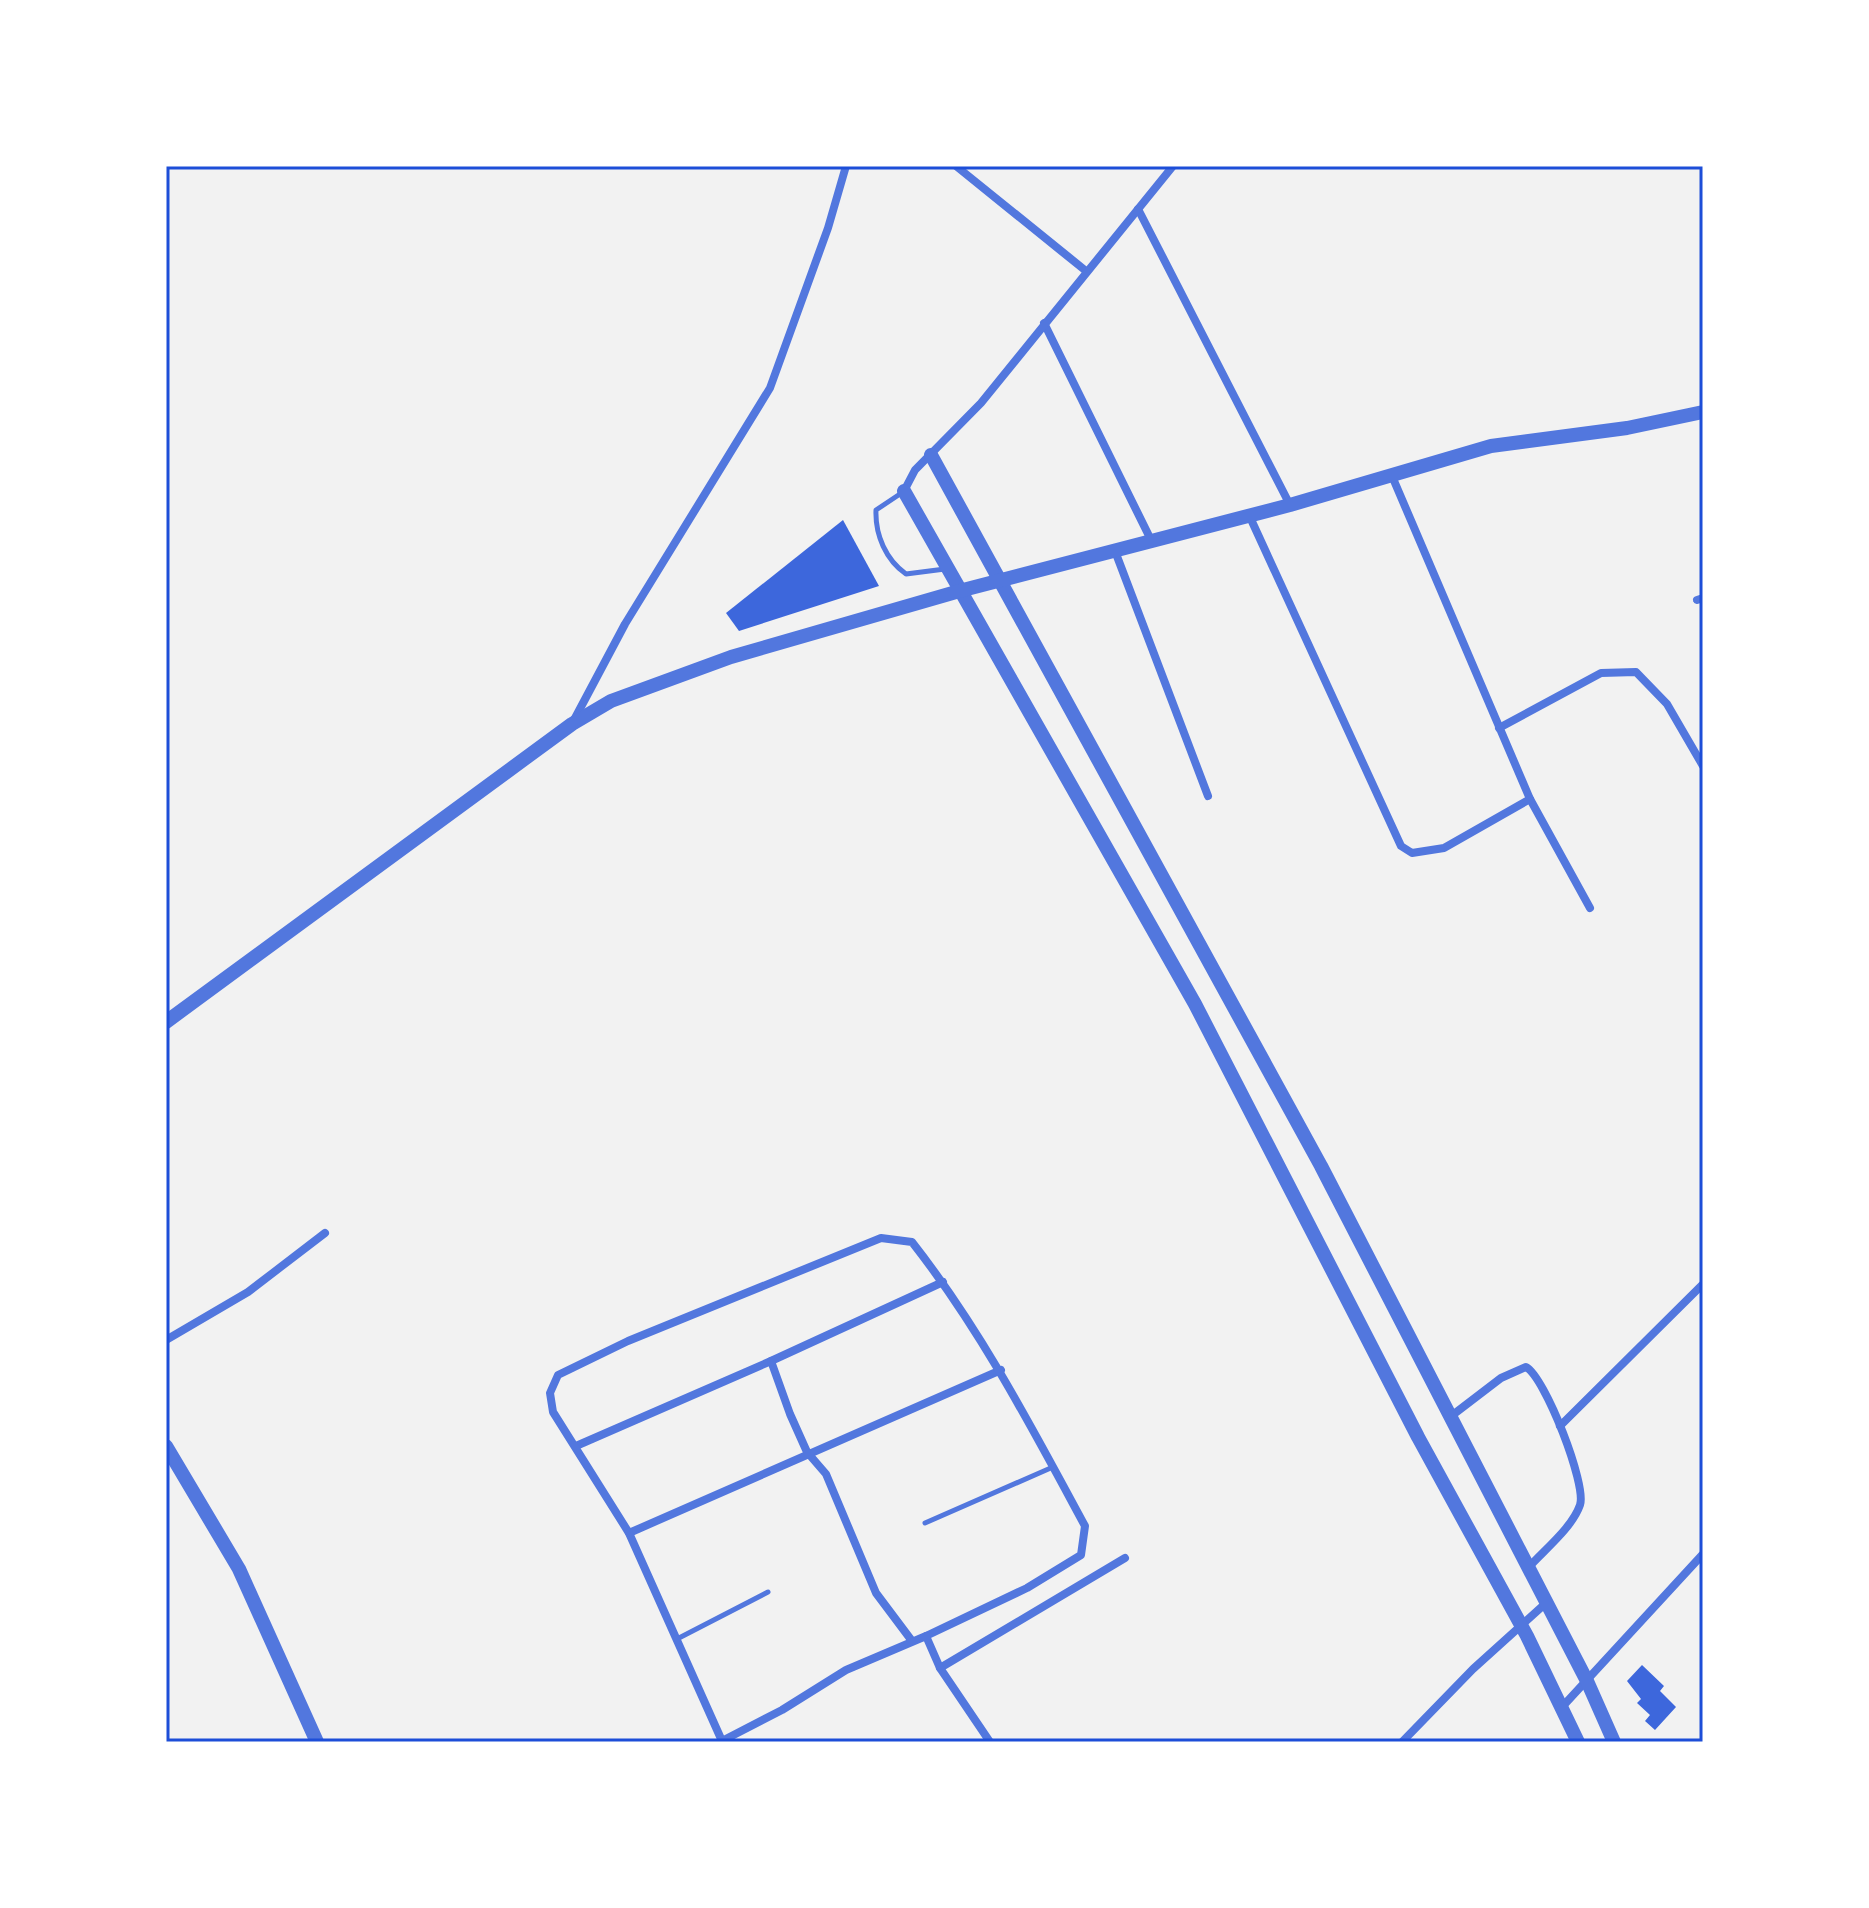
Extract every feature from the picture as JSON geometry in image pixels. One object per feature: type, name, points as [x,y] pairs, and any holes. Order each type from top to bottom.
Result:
[{"type":"street","points":[[572,724],[625,624],[770,388],[828,228],[846,166]]},
{"type":"street","points":[[956,166],[1086,271]]},
{"type":"street","points":[[1173,166],[981,403],[915,470],[904,491],[963,590],[1195,1004],[1418,1437],[1563,1706],[1578,1742]]},
{"type":"street","points":[[1138,209],[1290,505]]},
{"type":"street","points":[[1044,323],[1152,542]]},
{"type":"street","points":[[166,1022],[572,724],[611,701],[731,657],[963,590],[1290,505],[1523,439],[1627,428],[1703,412]]},
{"type":"street","points":[[931,455],[1321,1166],[1587,1681],[1614,1742]]},
{"type":"street","points":[[1392,476],[1530,799],[1590,908]]},
{"type":"street","points":[[1249,515],[1401,846],[1412,853],[1444,848],[1530,799]]},
{"type":"street","points":[[1115,551],[1208,796]]},
{"type":"street","points":[[1499,728],[1601,673],[1636,672],[1667,704],[1703,766]]},
{"type":"street","points":[[166,1340],[248,1292],[325,1233]]},
{"type":"street","points":[[881,1238],[912,1242],[943,1282],[1001,1370],[1085,1526],[1081,1555],[1027,1588],[846,1670],[782,1710],[721,1741],[629,1533],[553,1412],[550,1393],[558,1375],[628,1341],[881,1238]]},
{"type":"street","points":[[576,1446],[943,1282]]},
{"type":"street","points":[[1560,1426],[1703,1284]]},
{"type":"street","points":[[771,1361],[807,1452],[826,1474],[876,1593],[912,1641]]},
{"type":"street","points":[[1450,1418],[1501,1378],[1526,1367],[1538,1377],[1560,1426],[1579,1480],[1582,1502],[1575,1515],[1528,1569]]},
{"type":"street","points":[[629,1533],[807,1452],[1001,1370]]},
{"type":"street","points":[[166,1446],[239,1569],[317,1742]]},
{"type":"street","points":[[1563,1706],[1703,1554]]},
{"type":"street","points":[[940,1668],[1125,1558]]},
{"type":"street","points":[[1402,1742],[1546,1603]]},
{"type":"street","points":[[926,1636],[940,1668],[990,1742]]},
{"type":"lane","points":[[904,491],[876,510],[875,525],[895,566],[906,574],[950,568]]},
{"type":"lane","points":[[925,1523],[1053,1467]]},
{"type":"lane","points":[[677,1639],[768,1592]]},
{"type":"building","points":[[843,520],[879,586],[739,631],[726,613]]},
{"type":"building","points":[[1642,1665],[1664,1686],[1660,1691],[1676,1707],[1655,1730],[1645,1721],[1650,1715],[1637,1703],[1641,1699],[1627,1681]]}]
